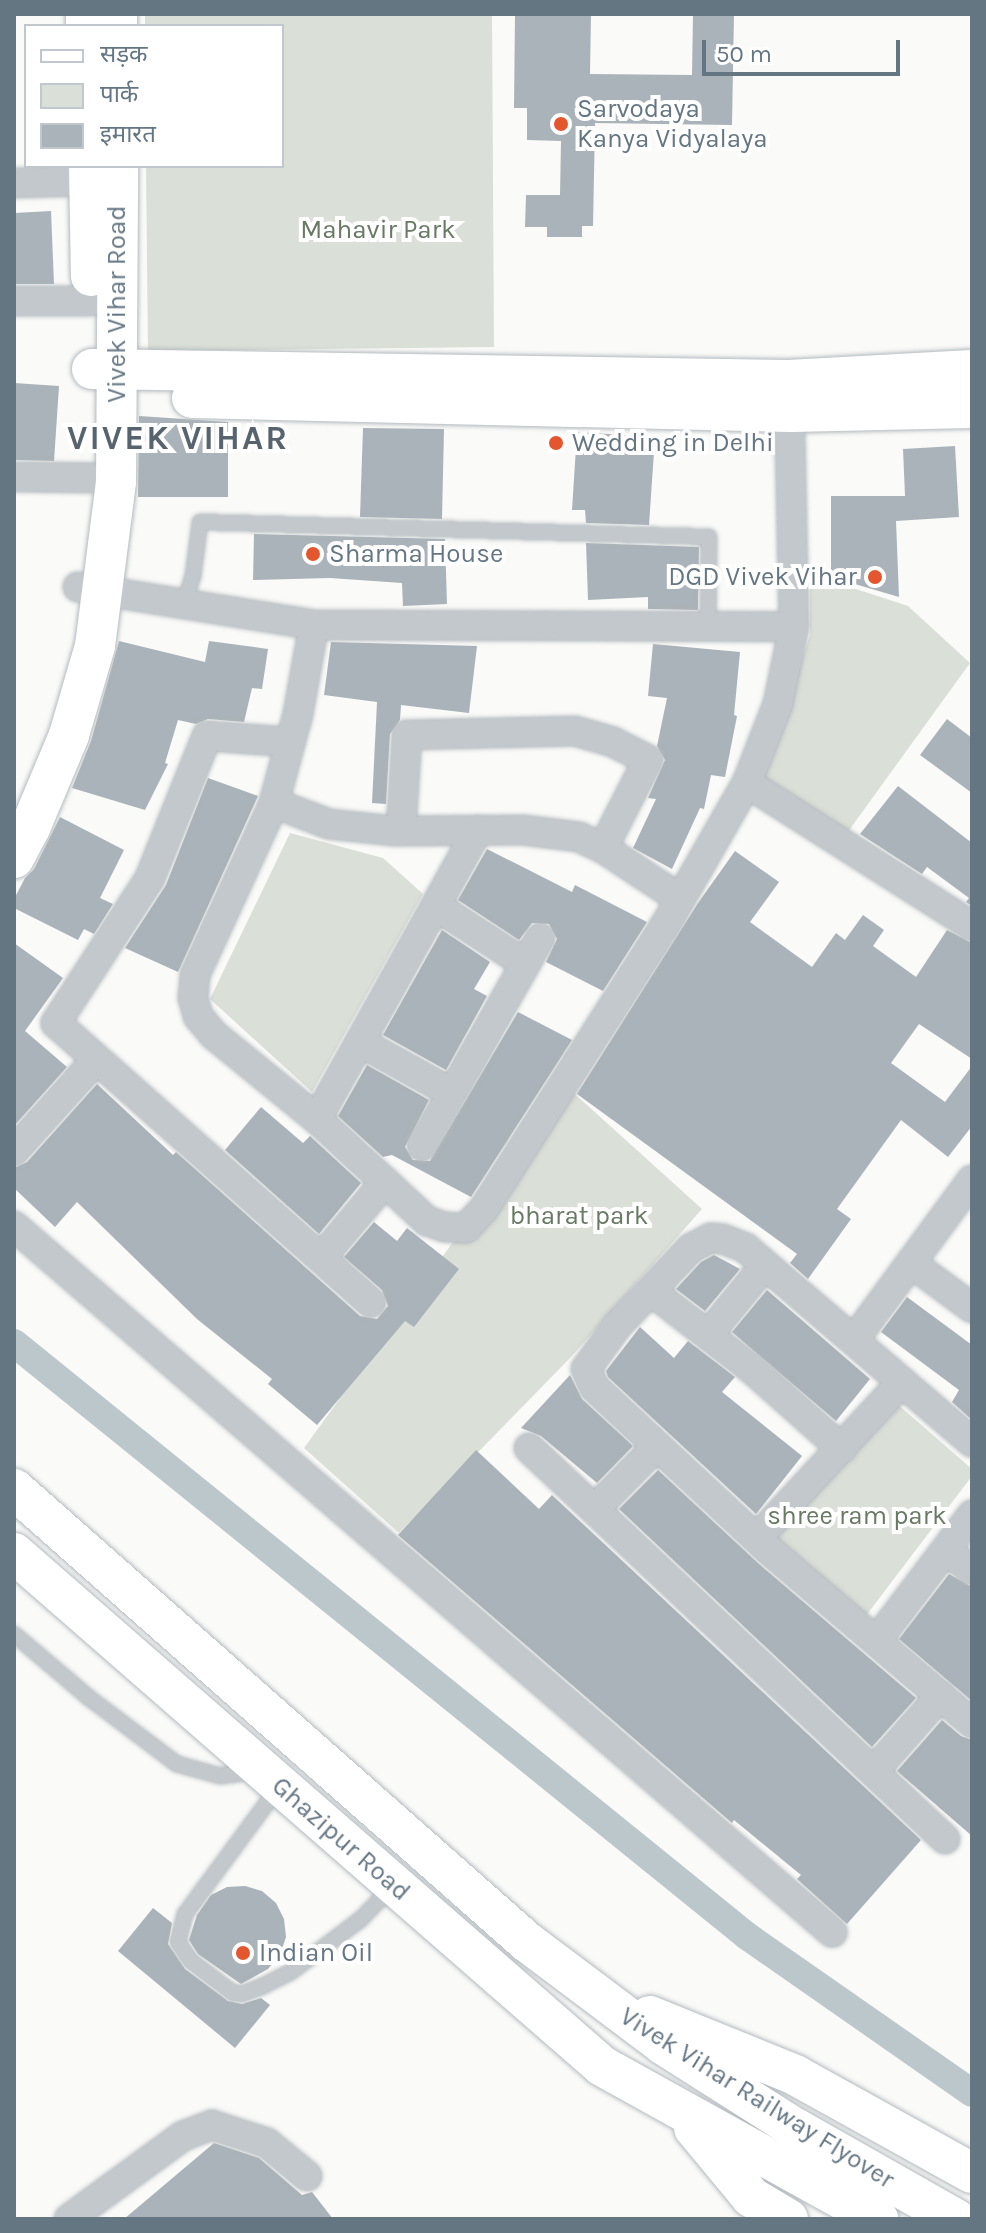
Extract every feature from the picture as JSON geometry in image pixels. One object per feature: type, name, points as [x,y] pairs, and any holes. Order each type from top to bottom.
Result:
[{"type":"main road","name":"Vivek Vihar Road","points":[[14,800],[47,723],[90,589],[116,481],[91,301],[99,171]]},
{"type":"main road","name":"Vivek Vihar Road","points":[[14,858],[69,735],[95,646],[90,589],[91,478],[104,383],[99,171]]},
{"type":"main road","points":[[789,396],[972,370]]},
{"type":"main road","points":[[104,383],[789,396],[972,408]]},
{"type":"main road","name":"Ghazipur Road","points":[[14,1489],[515,1932],[601,1999]]},
{"type":"main road","name":"Ghazipur Road","points":[[14,1553],[602,2066],[679,2109]]},
{"type":"main road","points":[[601,1999],[697,2033],[795,2075],[972,2173]]},
{"type":"main road","name":"Vivek Vihar Railway Flyover","points":[[601,1999],[664,2045],[795,2128],[956,2219]]},
{"type":"main road","points":[[679,2109],[751,2197],[788,2219]]},
{"type":"main road","name":"Vivek Vihar Railway Flyover","points":[[679,2109],[878,2219]]},
{"type":"street","points":[[14,183],[99,171]]},
{"type":"street","points":[[14,301],[91,301]]},
{"type":"street","points":[[314,625],[274,803],[195,975],[193,998],[198,1016],[214,1035],[317,1119],[427,1221],[444,1227],[466,1228],[483,1210],[680,899],[747,783],[778,704],[794,627],[789,396]]},
{"type":"street","points":[[14,477],[91,478]]},
{"type":"street","points":[[90,589],[314,625],[794,627]]},
{"type":"street","points":[[401,831],[407,735],[575,731],[613,742],[648,760],[603,848]]},
{"type":"street","points":[[290,742],[207,736],[150,878],[56,1023],[371,1303]]},
{"type":"street","points":[[747,783],[972,926]]},
{"type":"street","points":[[274,803],[329,824],[401,831],[523,830],[579,837],[603,848],[680,899]]},
{"type":"street","points":[[317,1119],[478,830]]},
{"type":"street","points":[[436,906],[524,963]]},
{"type":"street","points":[[422,1146],[540,938]]},
{"type":"street","points":[[360,1042],[452,1093]]},
{"type":"street","points":[[14,1151],[96,1060]]},
{"type":"street","points":[[854,1340],[972,1180]]},
{"type":"street","points":[[322,1257],[385,1182]]},
{"type":"street","points":[[14,1226],[832,1932]]},
{"type":"street","points":[[972,1442],[765,1265],[735,1243],[711,1238],[691,1248],[617,1326],[586,1369],[594,1387],[757,1538],[972,1723]]},
{"type":"street","points":[[911,1263],[972,1308]]},
{"type":"street","points":[[708,1335],[765,1265]]},
{"type":"street","points":[[651,1291],[708,1335],[842,1449]]},
{"type":"street","points":[[757,1538],[902,1382]]},
{"type":"street","points":[[595,1509],[657,1446]]},
{"type":"street","points":[[529,1448],[945,1839]]},
{"type":"street","points":[[878,1639],[972,1515]]},
{"type":"street","points":[[946,1550],[972,1570]]},
{"type":"street","points":[[874,1771],[941,1695]]},
{"type":"street","points":[[69,2219],[183,2136],[212,2125],[267,2143],[307,2176]]},
{"type":"lane","points":[[184,605],[193,576],[200,522],[693,536],[709,537],[708,626]]},
{"type":"lane","points":[[14,1634],[88,1697],[177,1764],[220,1776],[272,1778]]},
{"type":"lane","points":[[272,1778],[185,1914],[178,1942],[191,1961],[233,1993],[242,1994],[291,1972],[361,1919],[394,1885]]},
{"type":"green space","name":"Mahavir Park","points":[[145,14],[492,14],[494,347],[148,351],[146,168],[284,168],[284,24],[145,24]]},
{"type":"green space","points":[[810,574],[908,606],[970,663],[842,840],[758,791],[810,635]]},
{"type":"green space","points":[[290,833],[383,858],[423,894],[312,1092],[210,999]]},
{"type":"green space","name":"bharat park","points":[[566,1086],[702,1209],[572,1356],[399,1533],[304,1448]]},
{"type":"green space","name":"shree ram park","points":[[880,1389],[972,1469],[972,1476],[862,1621],[761,1524]]},
{"type":"building","points":[[515,14],[591,14],[590,74],[692,75],[693,14],[734,14],[732,125],[595,123],[593,226],[582,226],[582,237],[547,237],[547,227],[525,227],[526,195],[560,195],[561,141],[527,140],[527,108],[514,108]]},
{"type":"building","points":[[51,211],[54,284],[15,284],[14,213]]},
{"type":"building","points":[[14,383],[59,386],[54,461],[14,460]]},
{"type":"building","points":[[139,416],[228,422],[228,497],[138,497]]},
{"type":"building","points":[[363,428],[444,429],[442,519],[360,517]]},
{"type":"building","points":[[577,432],[655,437],[649,525],[586,523],[585,510],[572,510]]},
{"type":"building","points":[[955,446],[959,517],[896,521],[899,597],[831,577],[831,496],[905,496],[903,449]]},
{"type":"building","points":[[254,534],[445,539],[447,604],[403,606],[402,583],[330,578],[253,580]]},
{"type":"building","points":[[586,543],[699,547],[698,610],[648,609],[648,597],[588,600]]},
{"type":"building","points":[[119,641],[205,662],[209,641],[268,649],[262,689],[252,688],[244,722],[208,719],[196,724],[178,720],[165,763],[168,764],[145,810],[72,788],[91,741]]},
{"type":"building","points":[[331,642],[477,646],[469,713],[401,705],[400,720],[390,734],[386,804],[372,803],[377,702],[324,695]]},
{"type":"building","points":[[653,644],[740,652],[734,715],[737,716],[725,777],[711,775],[704,809],[700,808],[672,869],[633,848],[656,799],[648,798],[665,760],[657,746],[667,698],[648,696]]},
{"type":"building","points":[[947,719],[972,738],[972,793],[920,755]]},
{"type":"building","points":[[208,778],[258,796],[178,972],[125,948],[166,885]]},
{"type":"building","points":[[898,786],[972,843],[972,906],[966,902],[969,898],[927,867],[922,874],[860,834]]},
{"type":"building","points":[[60,817],[124,850],[100,898],[113,904],[94,934],[84,929],[78,940],[14,908],[14,899],[25,878],[34,869]]},
{"type":"building","points":[[487,849],[572,892],[575,885],[647,922],[603,991],[546,962],[557,939],[549,924],[532,923],[519,940],[458,900]]},
{"type":"building","points":[[735,851],[779,882],[750,922],[812,967],[836,933],[845,940],[863,915],[884,930],[873,946],[916,977],[947,930],[972,943],[972,1059],[919,1024],[891,1063],[945,1102],[972,1066],[972,1126],[948,1157],[901,1120],[837,1209],[851,1219],[808,1279],[790,1263],[797,1254],[577,1094],[698,903]]},
{"type":"building","points":[[442,930],[490,962],[474,989],[487,996],[446,1070],[383,1035]]},
{"type":"building","points":[[14,943],[63,978],[25,1031],[67,1067],[14,1126]]},
{"type":"building","points":[[518,1012],[572,1040],[471,1197],[392,1155],[383,1157],[338,1116],[367,1065],[429,1100],[405,1147],[413,1160],[430,1161]]},
{"type":"building","points":[[97,1084],[173,1155],[176,1152],[360,1316],[377,1319],[388,1306],[382,1290],[344,1257],[374,1222],[397,1241],[407,1228],[459,1269],[414,1327],[405,1321],[317,1425],[268,1384],[272,1379],[197,1319],[77,1202],[55,1227],[14,1188],[14,1168],[27,1162]]},
{"type":"building","points":[[261,1107],[303,1143],[310,1136],[361,1183],[319,1234],[225,1150]]},
{"type":"building","points":[[714,1255],[740,1269],[705,1311],[676,1289],[701,1262]]},
{"type":"building","points":[[767,1290],[870,1379],[836,1421],[732,1332]]},
{"type":"building","points":[[907,1297],[972,1345],[972,1420],[952,1402],[959,1390],[881,1332]]},
{"type":"building","points":[[640,1327],[674,1358],[688,1341],[735,1377],[722,1392],[802,1456],[756,1514],[608,1377],[606,1371]]},
{"type":"building","points":[[570,1375],[582,1399],[633,1446],[597,1483],[541,1436],[521,1428]]},
{"type":"building","points":[[476,1450],[539,1509],[552,1495],[921,1840],[847,1924],[797,1879],[801,1875],[734,1820],[732,1823],[398,1535]]},
{"type":"building","points":[[658,1470],[758,1563],[916,1698],[872,1747],[619,1509]]},
{"type":"building","points":[[949,1574],[972,1587],[972,1701],[899,1639]]},
{"type":"building","points":[[942,1720],[961,1736],[972,1740],[972,1836],[897,1771]]},
{"type":"building","points":[[245,1886],[262,1891],[276,1903],[284,1919],[286,1937],[280,1955],[268,1969],[241,1984],[198,1954],[189,1940],[197,1915],[211,1895],[227,1887]]},
{"type":"building","points":[[153,1908],[172,1923],[168,1944],[185,1969],[228,2001],[242,2004],[261,1998],[270,2005],[235,2048],[118,1951]]},
{"type":"building","points":[[214,2143],[259,2158],[302,2195],[312,2192],[333,2219],[124,2219]]},
{"type":"waterway","points":[[14,1343],[747,1936],[972,2093]]},
{"type":"place","name":"Sarvodaya Kanya Vidyalaya","points":[[561,124]]},
{"type":"place","name":"Wedding in Delhi","points":[[556,443]]},
{"type":"place","name":"Sharma House","points":[[313,554]]},
{"type":"place","name":"DGD Vivek Vihar","points":[[875,577]]},
{"type":"place","name":"Indian Oil","points":[[243,1953]]},
{"type":"district","name":"VIVEK VIHAR","points":[[178,439]]}]
